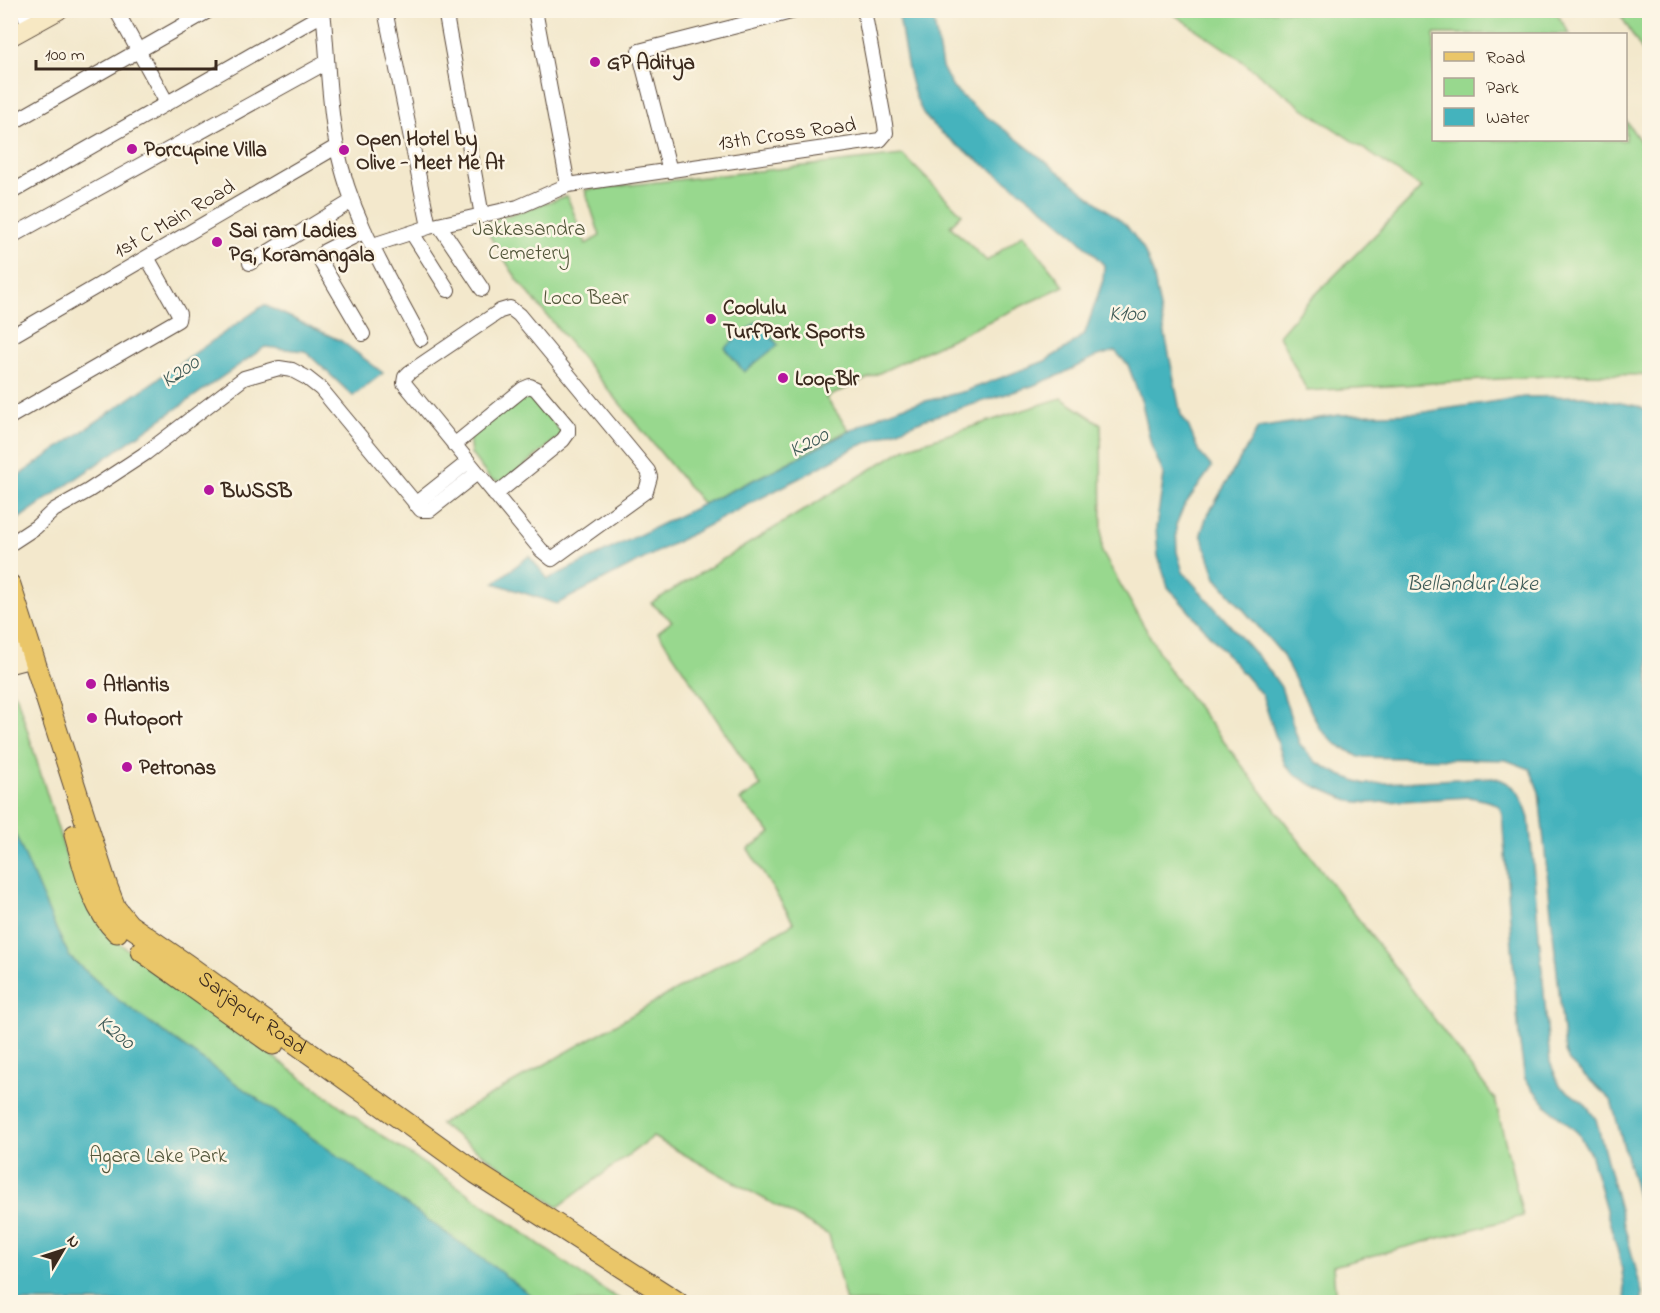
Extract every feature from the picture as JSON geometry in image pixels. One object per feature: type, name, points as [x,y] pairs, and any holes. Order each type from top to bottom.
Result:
[{"type":"main road","name":"Sarjapur Road","points":[[10,585],[18,650],[94,897],[104,918],[123,938],[141,951],[416,1138],[476,1173],[677,1302]]},
{"type":"main road","name":"Sarjapur Road","points":[[416,1138],[467,1182],[649,1302]]},
{"type":"street","points":[[10,37],[26,18],[59,10]]},
{"type":"street","points":[[116,10],[167,104]]},
{"type":"street","points":[[10,124],[210,10]]},
{"type":"street","points":[[385,10],[434,226],[482,289]]},
{"type":"street","points":[[445,10],[483,216]]},
{"type":"street","points":[[535,10],[568,185]]},
{"type":"street","points":[[670,171],[639,51],[799,10]]},
{"type":"street","name":"13th Cross Road","points":[[363,334],[322,264],[320,257],[325,251],[368,237],[376,244],[434,226],[518,207],[568,185],[880,140],[886,133],[885,124],[864,10]]},
{"type":"street","points":[[10,193],[323,12],[336,147],[352,201],[421,339]]},
{"type":"street","points":[[10,237],[232,123],[327,62]]},
{"type":"street","name":"1st C Main Road","points":[[10,337],[148,259],[336,147]]},
{"type":"street","points":[[250,263],[352,201]]},
{"type":"street","points":[[412,233],[448,290]]},
{"type":"street","points":[[10,417],[178,320],[178,315],[148,259]]},
{"type":"street","points":[[510,308],[519,315],[648,471],[650,477],[646,491],[552,559],[541,550],[468,462],[406,387],[405,377],[500,311],[510,308]]},
{"type":"street","points":[[10,544],[36,527],[54,510],[146,453],[244,378],[279,368],[292,370],[321,389],[421,510],[430,510],[477,473]]},
{"type":"street","points":[[454,446],[530,386],[536,389],[568,427],[568,433],[563,440],[495,495]]},
{"type":"street","points":[[415,504],[468,462]]},
{"type":"green space","points":[[1169,11],[1555,11],[1569,33],[1432,33],[1432,141],[1627,141],[1627,122],[1649,154],[1649,375],[1578,374],[1307,391],[1279,335],[1304,306],[1422,188],[1303,108],[1234,55]]},
{"type":"green space","points":[[1618,11],[1649,11],[1649,62]]},
{"type":"green space","points":[[903,155],[962,214],[950,226],[987,261],[1023,234],[1064,286],[826,398],[849,430],[703,504],[517,279],[482,224],[567,196],[586,244],[600,236],[585,190]]},
{"type":"green space","points":[[528,391],[563,434],[503,483],[490,479],[471,454],[469,436]]},
{"type":"green space","points":[[1061,398],[1101,424],[1102,552],[1168,668],[1495,1099],[1523,1216],[1333,1266],[1336,1302],[846,1302],[829,1235],[653,1137],[558,1207],[440,1124],[794,923],[748,849],[771,833],[740,800],[761,786],[658,632],[672,621],[651,603],[906,448]]},
{"type":"green space","name":"Agara Lake Park","points":[[10,690],[16,694],[70,868],[96,917],[119,943],[366,1125],[624,1302],[11,1302]]},
{"type":"water","name":"K100","points":[[898,11],[932,11],[942,67],[953,88],[979,111],[1126,225],[1143,248],[1153,273],[1181,415],[1188,425],[1199,452],[1212,467],[1184,506],[1176,525],[1177,552],[1183,572],[1266,666],[1281,687],[1299,743],[1316,762],[1340,775],[1365,784],[1493,777],[1508,783],[1521,797],[1529,818],[1550,1062],[1560,1086],[1584,1103],[1596,1119],[1642,1292],[1642,1302],[1626,1302],[1621,1263],[1590,1153],[1578,1133],[1546,1105],[1525,1079],[1519,1038],[1502,814],[1499,806],[1470,797],[1369,803],[1350,801],[1310,784],[1285,765],[1262,695],[1168,587],[1158,556],[1156,528],[1164,475],[1151,445],[1142,403],[1128,365],[1115,351],[1095,357],[1032,386],[923,420],[854,448],[557,604],[494,583],[529,556],[548,579],[776,469],[883,414],[966,391],[1045,361],[1085,333],[1103,280],[1104,265],[1051,215],[955,144],[928,120],[913,89]]},
{"type":"water","name":"K200","points":[[264,305],[341,341],[383,373],[353,396],[305,351],[265,347],[11,524],[11,481]]},
{"type":"water","points":[[758,321],[778,345],[744,372],[725,348]]},
{"type":"water","name":"Bellandur Lake","points":[[1583,396],[1637,406],[1649,411],[1649,1239],[1611,1100],[1569,1061],[1565,1052],[1539,792],[1530,769],[1506,760],[1359,757],[1336,744],[1320,729],[1282,654],[1216,578],[1201,534],[1206,518],[1258,428],[1339,415],[1418,413],[1524,397]]},
{"type":"water","name":"Agara Lake Park","points":[[10,822],[70,957],[117,999],[494,1267],[539,1302],[11,1302]]},
{"type":"place","name":"GP Aditya","points":[[595,62]]},
{"type":"place","name":"Porcupine Villa","points":[[132,149]]},
{"type":"place","name":"Open Hotel by Olive - Meet Me At","points":[[344,150]]},
{"type":"place","name":"Sai ram Ladies PG, Koramangala","points":[[217,242]]},
{"type":"place","name":"Coolulu TurfPark Sports","points":[[711,319]]},
{"type":"place","name":"LoopBlr","points":[[783,378]]},
{"type":"place","name":"BWSSB","points":[[209,490]]},
{"type":"place","name":"Atlantis","points":[[91,684]]},
{"type":"place","name":"Autoport","points":[[92,718]]},
{"type":"place","name":"Petronas","points":[[127,767]]},
{"type":"park label","name":"Jakkasandra Cemetery","points":[[529,240]]},
{"type":"park label","name":"Loco Bear","points":[[586,297]]}]
